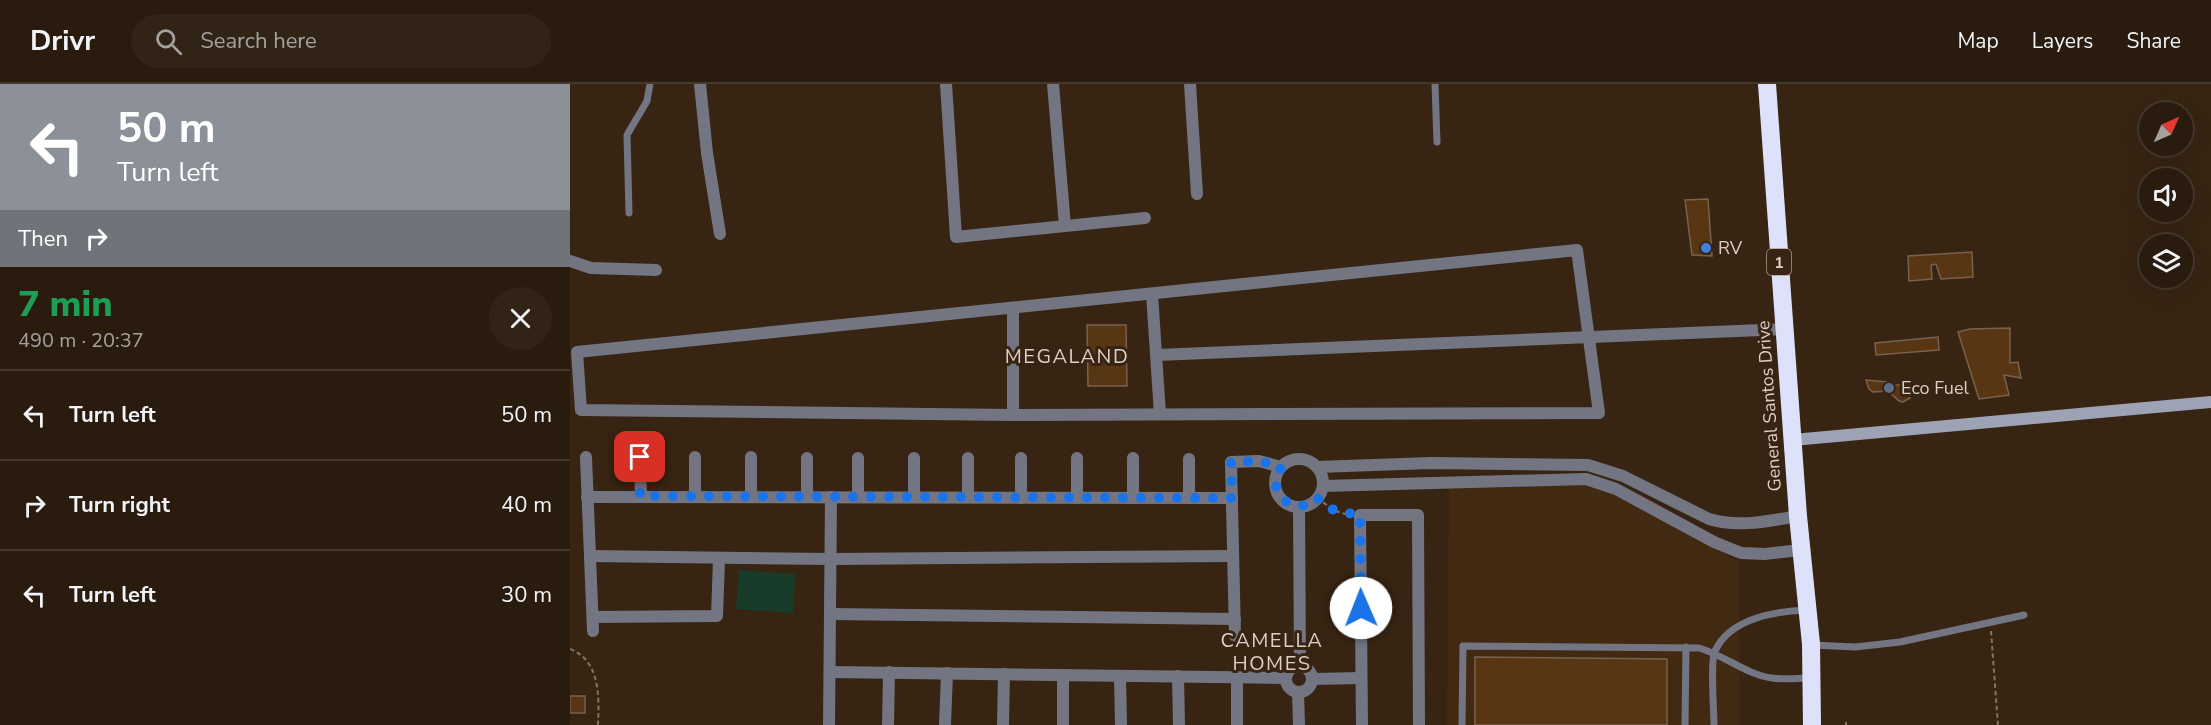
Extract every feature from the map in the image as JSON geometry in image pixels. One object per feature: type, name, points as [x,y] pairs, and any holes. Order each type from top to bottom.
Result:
[{"type":"highway","name":"General Santos Drive","points":[[1767,84],[1798,516],[1811,644],[1812,725]]},
{"type":"main road","points":[[1793,440],[2211,402]]},
{"type":"street","points":[[700,84],[707,153],[720,234]]},
{"type":"street","points":[[946,84],[956,237],[1145,218]]},
{"type":"street","points":[[1053,84],[1065,226]]},
{"type":"street","points":[[1190,84],[1197,194]]},
{"type":"street","points":[[1577,250],[1599,413],[1013,415],[581,410],[577,352],[1152,294],[1577,250]]},
{"type":"street","points":[[570,261],[591,268],[656,270]]},
{"type":"street","points":[[1152,294],[1160,414]]},
{"type":"street","points":[[1013,308],[1013,415]]},
{"type":"street","points":[[1157,355],[1784,329]]},
{"type":"street","points":[[586,457],[593,631]]},
{"type":"street","points":[[640,457],[640,496]]},
{"type":"street","points":[[695,457],[695,497]]},
{"type":"street","points":[[751,457],[751,497]]},
{"type":"street","points":[[807,458],[807,497]]},
{"type":"street","points":[[858,458],[858,497]]},
{"type":"street","points":[[914,458],[914,497]]},
{"type":"street","points":[[968,458],[968,497]]},
{"type":"street","points":[[1021,458],[1021,498]]},
{"type":"street","points":[[1077,458],[1077,498]]},
{"type":"street","points":[[1133,459],[1133,498]]},
{"type":"street","points":[[1189,459],[1189,498]]},
{"type":"street","points":[[1235,636],[1231,462],[1259,461],[1281,467],[1299,459],[1317,467],[1431,463],[1588,465],[1623,476],[1709,519],[1724,523],[1737,525],[1798,516]]},
{"type":"street","points":[[1281,467],[1276,479],[1278,492],[1287,503],[1299,507],[1317,498],[1323,486],[1317,467]]},
{"type":"street","points":[[1323,486],[1586,479],[1616,489],[1714,542],[1741,553],[1765,554],[1801,550]]},
{"type":"street","points":[[588,496],[1232,498]]},
{"type":"street","points":[[829,725],[831,497]]},
{"type":"street","points":[[1299,507],[1300,666]]},
{"type":"street","points":[[1362,725],[1360,515],[1418,515],[1419,725]]},
{"type":"street","points":[[590,556],[719,559],[1233,556]]},
{"type":"street","points":[[593,617],[717,616],[719,559]]},
{"type":"street","points":[[830,614],[1235,619]]},
{"type":"street","points":[[1300,666],[1309,670],[1312,680],[1308,689],[1298,692],[1289,688],[1286,678],[1290,669],[1300,666]]},
{"type":"street","points":[[830,672],[1286,678]]},
{"type":"street","points":[[888,725],[889,672]]},
{"type":"street","points":[[945,725],[947,673]]},
{"type":"street","points":[[1003,725],[1004,674]]},
{"type":"street","points":[[1063,675],[1063,725]]},
{"type":"street","points":[[1120,676],[1121,725]]},
{"type":"street","points":[[1178,676],[1179,725]]},
{"type":"street","points":[[1237,677],[1237,725]]},
{"type":"street","points":[[1312,680],[1361,678]]},
{"type":"street","points":[[1298,692],[1299,725]]},
{"type":"lane","points":[[629,213],[627,135],[647,101],[650,84]]},
{"type":"lane","points":[[1435,84],[1437,142]]},
{"type":"lane","points":[[1714,725],[1714,652],[1731,632],[1753,620],[1776,611],[1807,610]]},
{"type":"lane","points":[[1811,644],[1855,647],[1900,642],[2024,615]]},
{"type":"lane","points":[[1462,725],[1463,646],[1686,647],[1714,652],[1753,672],[1772,678],[1813,678]]},
{"type":"lane","points":[[1685,725],[1686,647]]},
{"type":"path","points":[[1317,498],[1335,511],[1360,515]]},
{"type":"path","points":[[1990,622],[1998,725]]},
{"type":"path","points":[[570,649],[587,662],[596,677],[600,696],[598,725]]},
{"type":"shaded area","points":[[1579,482],[1616,495],[1739,562],[1740,725],[1447,725],[1449,486]]},
{"type":"green space","points":[[739,570],[795,574],[793,613],[736,609]]},
{"type":"building","points":[[1708,199],[1712,256],[1692,255],[1685,200]]},
{"type":"building","points":[[1972,252],[1973,277],[1941,279],[1936,264],[1931,265],[1932,279],[1909,281],[1908,256]]},
{"type":"building","points":[[1087,325],[1126,325],[1127,386],[1088,386]]},
{"type":"building","points":[[2010,328],[2010,363],[2018,362],[2021,378],[2004,375],[2009,395],[1979,399],[1958,332],[1970,329]]},
{"type":"building","points":[[1938,337],[1939,350],[1876,355],[1875,343]]},
{"type":"building","name":"Eco Fuel","points":[[1866,380],[1888,382],[1890,386],[1906,384],[1912,392],[1910,398],[1903,402],[1888,391],[1873,392],[1869,389]]},
{"type":"building","points":[[1475,657],[1667,659],[1667,725],[1475,725]]},
{"type":"building","points":[[570,696],[585,696],[585,713],[570,713]]},
{"type":"place","name":"RV","points":[[1706,248]]},
{"type":"place","name":"Eco Fuel","points":[[1889,388]]},
{"type":"district","name":"MEGALAND","points":[[1067,356]]},
{"type":"district","name":"CAMELLA HOMES","points":[[1272,652]]},
{"type":"route","points":[[640,457],[640,496],[1232,498],[1231,462],[1270,463],[1281,467],[1276,486],[1281,498],[1287,503],[1299,507],[1306,506],[1317,498],[1335,511],[1360,515],[1361,608]]}]
